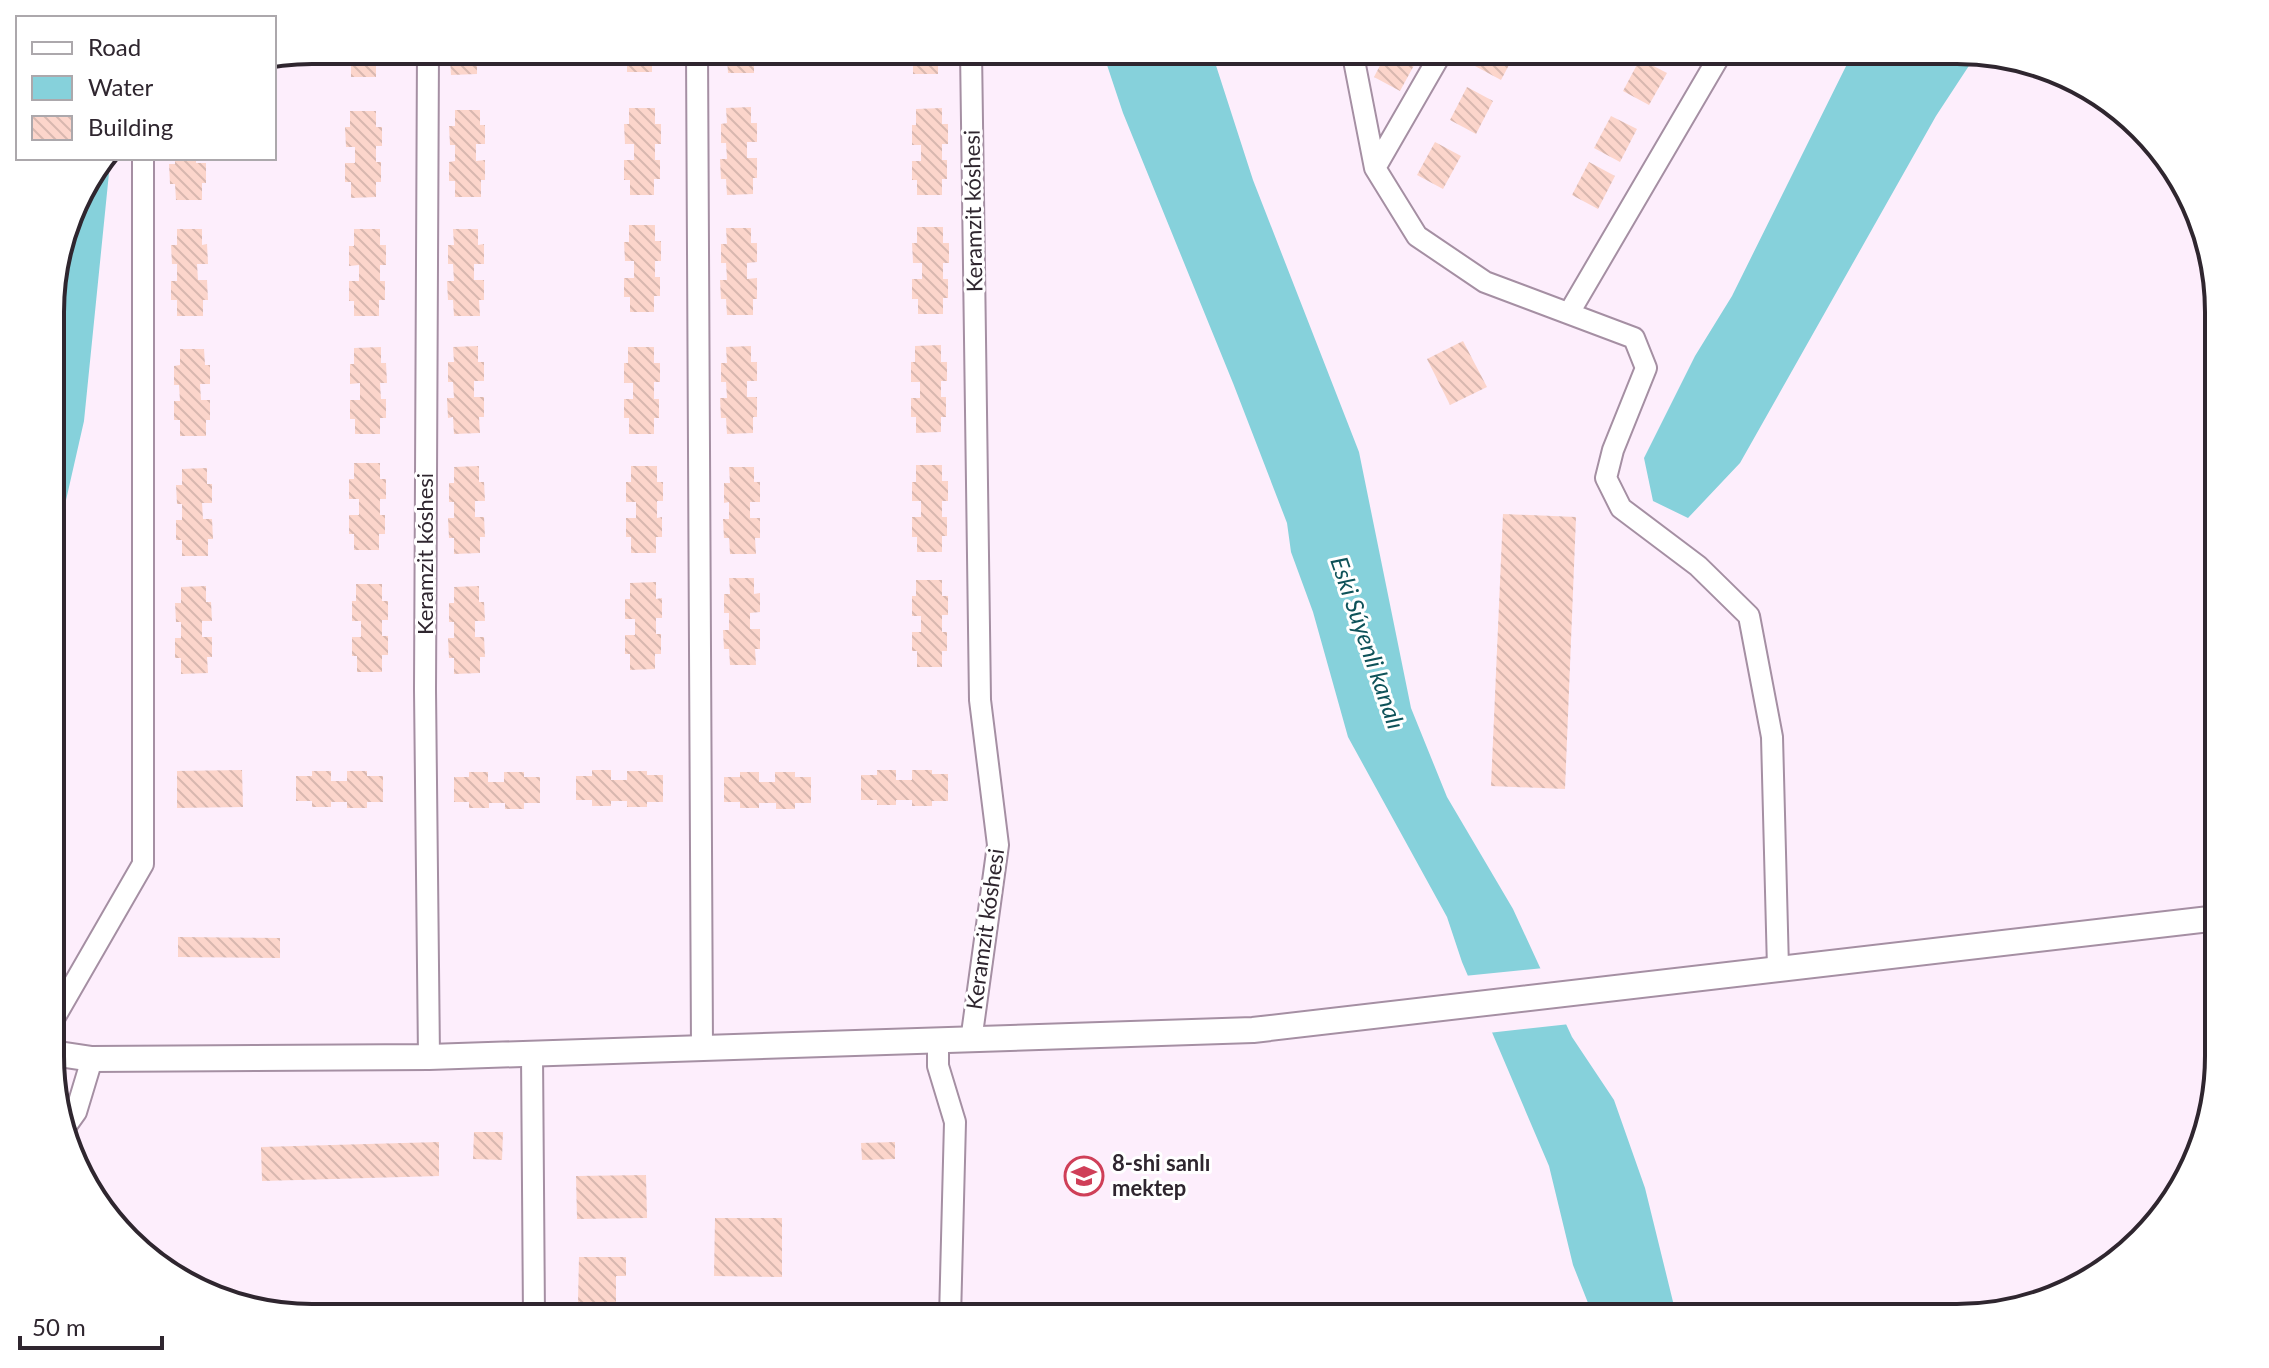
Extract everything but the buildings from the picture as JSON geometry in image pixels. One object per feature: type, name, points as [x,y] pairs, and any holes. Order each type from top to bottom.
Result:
[{"type":"street","points":[[1355,64],[1375,168],[1417,236],[1485,282],[1634,338],[1646,368],[1613,450],[1606,478],[1621,508],[1698,566],[1749,616],[1772,737],[1778,968]]},
{"type":"street","points":[[1375,168],[1435,64]]},
{"type":"street","points":[[1569,313],[1715,64]]},
{"type":"street","name":"Keramzit kóshesi","points":[[428,65],[425,690],[429,1057]]},
{"type":"street","points":[[697,65],[702,1049]]},
{"type":"street","name":"Keramzit kóshesi","points":[[971,65],[980,700],[998,845],[971,1041]]},
{"type":"street","points":[[64,1001],[143,864],[143,160]]},
{"type":"street","points":[[64,1055],[92,1059],[429,1057],[1253,1030],[2204,920]]},
{"type":"street","points":[[938,1042],[938,1066],[955,1122],[950,1304]]},
{"type":"street","points":[[532,1054],[534,1304]]},
{"type":"street","points":[[72,1118],[92,1059]]},
{"type":"water","name":"Eski Súyenli kanalı","points":[[1216,64],[1253,180],[1359,452],[1411,708],[1447,797],[1513,909],[1572,1037],[1614,1100],[1645,1188],[1673,1303],[1588,1303],[1573,1265],[1549,1166],[1462,962],[1447,917],[1348,737],[1313,612],[1291,552],[1287,523],[1123,113],[1107,65]]},
{"type":"water","points":[[1847,64],[1970,65],[1936,116],[1740,463],[1688,518],[1653,501],[1644,458],[1695,356],[1732,296]]},
{"type":"water","points":[[109,170],[109,173],[84,421],[64,509],[66,280],[77,232],[97,188]]},
{"type":"pier","points":[[1544,968],[1570,1024],[1488,1033],[1464,976]]},
{"type":"place","name":"8-shi sanlı mektep","points":[[1084,1176]]}]
